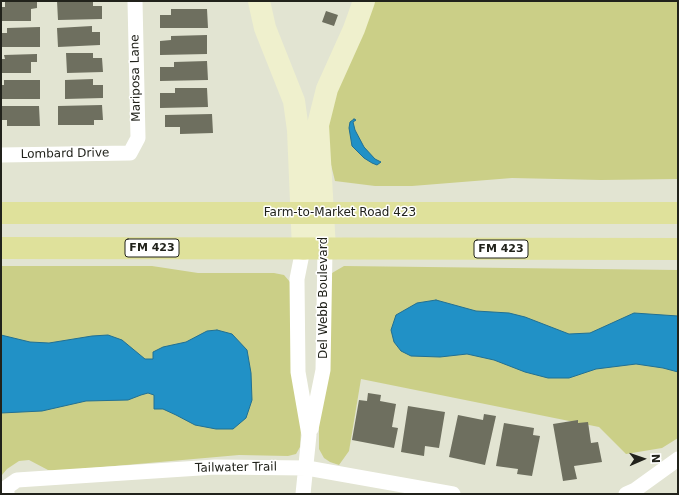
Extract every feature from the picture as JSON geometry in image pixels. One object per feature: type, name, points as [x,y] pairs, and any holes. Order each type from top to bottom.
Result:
[{"type":"main road","name":"Farm-to-Market Road 423","points":[[1,213],[678,213]]},
{"type":"main road","name":"FM 423","points":[[1,248],[678,249]]},
{"type":"street","name":"Mariposa Lane","points":[[130,153],[138,138],[135,1]]},
{"type":"street","name":"Del Webb Boulevard","points":[[259,1],[265,28],[294,101],[313,214],[324,249],[323,370],[309,435],[307,468],[303,494]]},
{"type":"street","name":"Del Webb Boulevard","points":[[309,435],[298,372],[297,279],[303,249],[313,214],[318,125],[327,89],[354,28],[364,1]]},
{"type":"street","name":"Lombard Drive","points":[[1,155],[130,153]]},
{"type":"street","points":[[633,493],[678,459]]},
{"type":"street","name":"Tailwater Trail","points":[[7,494],[7,487],[17,480],[215,467],[307,468],[453,494]]},
{"type":"green space","points":[[362,1],[678,1],[678,179],[601,180],[512,178],[412,186],[375,186],[335,181],[323,132]]},
{"type":"green space","points":[[1,266],[152,266],[198,273],[274,273],[284,275],[290,282],[301,429],[300,447],[296,454],[288,456],[239,455],[58,471],[48,470],[29,460],[19,461],[7,469],[2,475],[1,482]]},
{"type":"green space","points":[[344,266],[678,270],[678,438],[662,448],[626,454],[599,427],[361,379],[349,451],[339,465],[330,462],[324,458],[319,449],[319,415],[329,283],[332,273]]},
{"type":"water","points":[[354,119],[356,120],[353,122],[355,130],[364,147],[375,159],[381,162],[377,165],[364,158],[352,146],[349,128],[350,122]]},
{"type":"water","points":[[436,300],[476,311],[509,313],[525,317],[569,334],[590,333],[634,313],[678,316],[678,372],[636,364],[596,369],[569,378],[548,378],[525,372],[494,360],[467,354],[440,357],[411,356],[401,351],[394,342],[391,330],[396,315],[417,303]]},
{"type":"water","points":[[217,330],[232,334],[247,350],[251,373],[252,400],[246,418],[233,429],[216,429],[195,425],[163,409],[154,409],[154,395],[148,393],[128,400],[86,401],[42,411],[1,413],[1,335],[30,342],[49,343],[108,335],[122,340],[145,359],[153,359],[153,352],[163,347],[186,342],[207,331]]},
{"type":"building","points":[[37,1],[37,8],[31,9],[31,21],[1,21],[1,7],[5,7],[5,2]]},
{"type":"building","points":[[57,1],[93,1],[93,6],[102,6],[102,19],[58,20]]},
{"type":"building","points":[[171,9],[207,9],[208,28],[160,28],[160,15],[171,15]]},
{"type":"building","points":[[326,11],[338,15],[334,26],[322,22]]},
{"type":"building","points":[[92,26],[92,32],[100,32],[100,45],[58,47],[57,28]]},
{"type":"building","points":[[40,27],[40,47],[1,47],[1,33],[7,33],[7,28]]},
{"type":"building","points":[[207,35],[207,54],[160,55],[160,41],[171,40],[171,36]]},
{"type":"building","points":[[66,53],[93,53],[93,58],[102,58],[103,72],[67,73]]},
{"type":"building","points":[[37,54],[37,62],[31,62],[31,73],[1,73],[1,59],[5,59],[4,55]]},
{"type":"building","points":[[207,61],[208,80],[160,81],[160,67],[174,67],[174,62]]},
{"type":"building","points":[[93,79],[93,85],[103,85],[103,98],[65,99],[65,80]]},
{"type":"building","points":[[4,80],[40,80],[40,99],[1,99],[1,85],[4,85]]},
{"type":"building","points":[[175,88],[207,88],[208,107],[160,108],[160,93],[175,93]]},
{"type":"building","points":[[102,105],[103,120],[94,120],[94,125],[58,125],[58,106]]},
{"type":"building","points":[[1,106],[39,106],[40,126],[7,126],[7,120],[1,120]]},
{"type":"building","points":[[212,114],[213,133],[180,134],[180,127],[165,127],[165,115]]},
{"type":"building","points":[[368,393],[381,395],[380,401],[396,404],[392,427],[398,428],[394,448],[352,440],[359,400],[367,401]]},
{"type":"building","points":[[408,406],[445,412],[439,448],[425,446],[424,456],[401,452]]},
{"type":"building","points":[[484,414],[496,416],[485,465],[449,457],[458,415],[483,420]]},
{"type":"building","points":[[578,420],[578,423],[588,422],[591,443],[598,442],[602,462],[574,466],[577,479],[563,481],[553,424]]},
{"type":"building","points":[[504,423],[534,428],[533,435],[540,436],[532,476],[517,474],[518,469],[496,466]]}]
